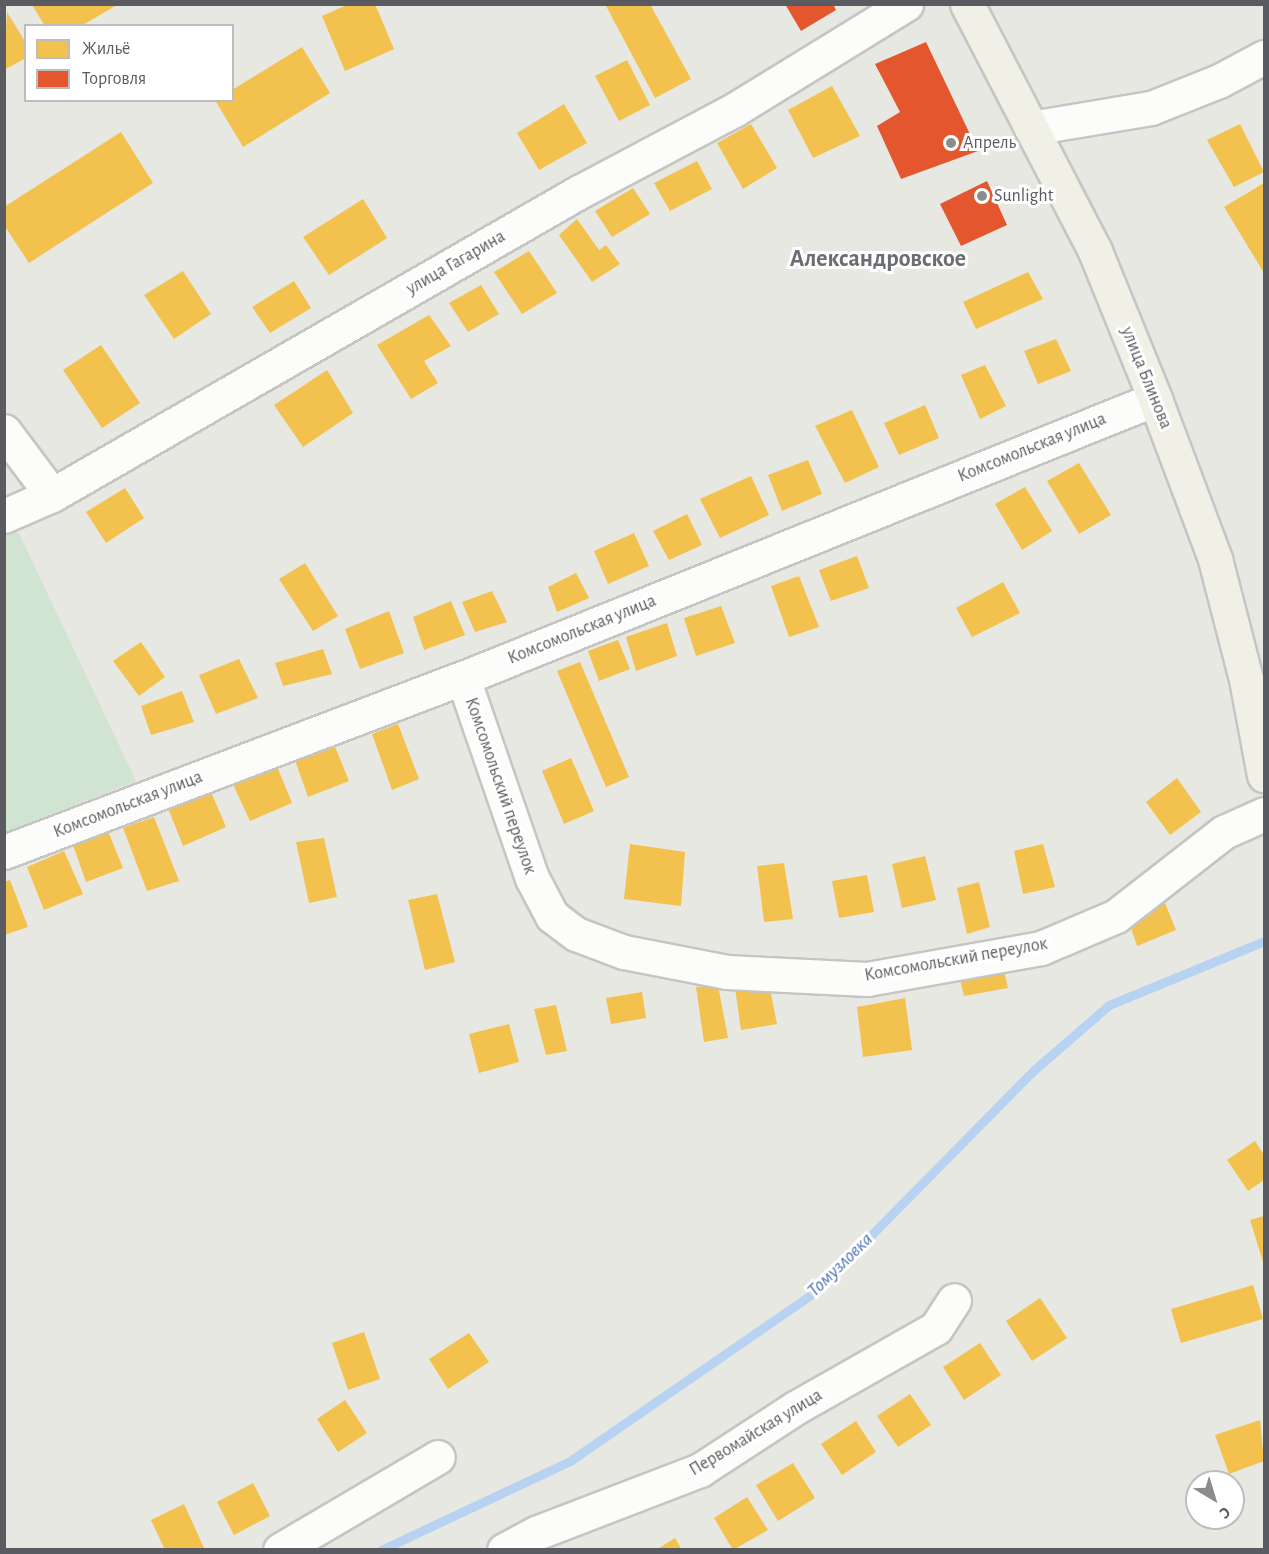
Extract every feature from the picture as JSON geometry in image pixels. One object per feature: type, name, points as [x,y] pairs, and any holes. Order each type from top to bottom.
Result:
[{"type":"main road","name":"улица Блинова","points":[[967,4],[1095,251],[1155,399],[1215,559],[1246,679],[1264,775]]},
{"type":"street","name":"улица Гагарина","points":[[4,516],[52,495],[579,192],[734,110],[906,4]]},
{"type":"street","points":[[1031,128],[1151,108],[1219,81],[1264,57]]},
{"type":"street","name":"Комсомольская улица","points":[[4,852],[463,678],[1155,399]]},
{"type":"street","points":[[4,431],[52,495]]},
{"type":"street","name":"Комсомольский переулок","points":[[463,678],[532,878],[552,916],[576,934],[624,952],[727,972],[867,979],[1041,948],[1116,916],[1224,832],[1264,814]]},
{"type":"street","name":"Первомайская улица","points":[[504,1550],[536,1533],[700,1470],[795,1408],[936,1328],[954,1300]]},
{"type":"street","points":[[280,1550],[438,1457]]},
{"type":"green space","points":[[5,530],[19,533],[136,781],[5,832]]},
{"type":"building: Жильё","points":[[349,4],[375,4],[394,49],[345,71],[322,16]]},
{"type":"building: Жильё","points":[[605,4],[650,4],[691,79],[655,98]]},
{"type":"building: Жильё","points":[[32,5],[117,5],[84,24],[44,24]]},
{"type":"building: Жильё","points":[[7,12],[24,40],[24,59],[4,70]]},
{"type":"building: Жильё","points":[[302,47],[330,93],[243,147],[216,102],[234,102],[234,89]]},
{"type":"building: Жильё","points":[[627,60],[650,105],[619,121],[595,76]]},
{"type":"building: Жильё","points":[[832,86],[860,136],[813,158],[788,110]]},
{"type":"building: Жильё","points":[[564,104],[587,143],[539,170],[517,133]]},
{"type":"building: Жильё","points":[[751,124],[777,168],[743,189],[717,143]]},
{"type":"building: Жильё","points":[[1240,124],[1264,172],[1234,187],[1207,140]]},
{"type":"building: Жильё","points":[[121,132],[153,183],[29,263],[4,225],[4,207]]},
{"type":"building: Жильё","points":[[697,161],[712,189],[670,211],[654,183]]},
{"type":"building: Жильё","points":[[1264,183],[1264,273],[1224,207]]},
{"type":"building: Жильё","points":[[633,188],[650,214],[612,237],[595,211]]},
{"type":"building: Жильё","points":[[363,199],[387,238],[329,275],[303,237]]},
{"type":"building: Жильё","points":[[577,219],[599,250],[606,245],[620,264],[592,282],[559,235]]},
{"type":"building: Жильё","points":[[529,251],[557,293],[522,314],[494,272]]},
{"type":"building: Жильё","points":[[183,271],[211,314],[174,339],[144,295]]},
{"type":"building: Жильё","points":[[1028,272],[1043,299],[976,329],[963,302]]},
{"type":"building: Жильё","points":[[294,281],[311,308],[270,333],[252,307]]},
{"type":"building: Жильё","points":[[481,285],[499,314],[468,332],[449,303]]},
{"type":"building: Жильё","points":[[429,315],[451,346],[424,361],[438,383],[411,399],[377,345]]},
{"type":"building: Жильё","points":[[1056,339],[1071,371],[1038,384],[1024,351]]},
{"type":"building: Жильё","points":[[101,345],[140,403],[102,428],[63,370]]},
{"type":"building: Жильё","points":[[985,365],[1006,406],[980,419],[961,375]]},
{"type":"building: Жильё","points":[[327,370],[353,413],[303,447],[274,405]]},
{"type":"building: Жильё","points":[[925,405],[939,438],[899,455],[884,423]]},
{"type":"building: Жильё","points":[[852,410],[879,467],[845,483],[815,426]]},
{"type":"building: Жильё","points":[[808,460],[822,494],[782,511],[768,475]]},
{"type":"building: Жильё","points":[[1079,463],[1111,515],[1079,534],[1047,481]]},
{"type":"building: Жильё","points":[[751,476],[769,515],[720,538],[700,499]]},
{"type":"building: Жильё","points":[[1025,487],[1052,531],[1022,550],[995,504]]},
{"type":"building: Жильё","points":[[125,488],[144,518],[106,543],[86,512]]},
{"type":"building: Жильё","points":[[687,514],[702,545],[669,560],[653,531]]},
{"type":"building: Жильё","points":[[634,533],[649,566],[608,584],[594,551]]},
{"type":"building: Жильё","points":[[857,556],[869,588],[831,601],[819,570]]},
{"type":"building: Жильё","points":[[305,563],[338,616],[313,631],[279,579]]},
{"type":"building: Жильё","points":[[576,573],[589,598],[557,612],[548,587]]},
{"type":"building: Жильё","points":[[799,576],[819,627],[789,637],[771,586]]},
{"type":"building: Жильё","points":[[1003,582],[1020,613],[972,637],[956,608]]},
{"type":"building: Жильё","points":[[492,591],[507,622],[475,632],[462,602]]},
{"type":"building: Жильё","points":[[451,601],[465,635],[424,650],[413,617]]},
{"type":"building: Жильё","points":[[721,606],[735,643],[696,656],[684,618]]},
{"type":"building: Жильё","points":[[389,611],[404,653],[360,669],[345,629]]},
{"type":"building: Жильё","points":[[667,623],[677,656],[636,671],[626,637]]},
{"type":"building: Жильё","points":[[618,640],[630,669],[599,681],[588,651]]},
{"type":"building: Жильё","points":[[141,642],[165,677],[139,696],[113,661]]},
{"type":"building: Жильё","points":[[323,649],[332,674],[283,686],[275,663]]},
{"type":"building: Жильё","points":[[239,659],[258,698],[216,714],[199,675]]},
{"type":"building: Жильё","points":[[580,662],[629,777],[606,787],[557,671]]},
{"type":"building: Жильё","points":[[182,691],[194,722],[151,735],[141,706]]},
{"type":"building: Жильё","points":[[398,724],[419,779],[392,790],[372,734]]},
{"type":"building: Жильё","points":[[334,744],[349,781],[308,797],[295,760]]},
{"type":"building: Жильё","points":[[571,758],[594,811],[564,824],[542,771]]},
{"type":"building: Жильё","points":[[276,764],[292,803],[250,821],[232,782]]},
{"type":"building: Жильё","points":[[1177,778],[1201,812],[1170,835],[1146,802]]},
{"type":"building: Жильё","points":[[211,792],[226,827],[183,846],[168,808]]},
{"type":"building: Жильё","points":[[154,817],[179,881],[147,891],[123,828]]},
{"type":"building: Жильё","points":[[108,831],[123,868],[86,882],[73,845]]},
{"type":"building: Жильё","points":[[324,838],[337,897],[309,903],[296,842]]},
{"type":"building: Жильё","points":[[630,844],[685,852],[681,906],[624,899]]},
{"type":"building: Жильё","points":[[1043,844],[1055,887],[1023,894],[1014,851]]},
{"type":"building: Жильё","points":[[64,851],[83,894],[44,910],[27,867]]},
{"type":"building: Жильё","points":[[925,856],[936,900],[902,908],[892,864]]},
{"type":"building: Жильё","points":[[784,863],[793,919],[764,922],[757,866]]},
{"type":"building: Жильё","points":[[867,875],[874,912],[839,918],[832,881]]},
{"type":"building: Жильё","points":[[10,880],[28,927],[4,935],[4,882]]},
{"type":"building: Жильё","points":[[979,882],[990,927],[967,934],[957,888]]},
{"type":"building: Жильё","points":[[437,894],[455,962],[425,970],[408,900]]},
{"type":"building: Жильё","points":[[1165,903],[1176,930],[1137,946],[1128,919]]},
{"type":"building: Жильё","points":[[1002,962],[1008,988],[964,996],[958,971]]},
{"type":"building: Жильё","points":[[769,984],[777,1024],[741,1030],[735,988]]},
{"type":"building: Жильё","points":[[718,985],[728,1038],[704,1042],[696,987]]},
{"type":"building: Жильё","points":[[642,992],[646,1018],[611,1024],[606,998]]},
{"type":"building: Жильё","points":[[905,998],[912,1050],[863,1057],[857,1007]]},
{"type":"building: Жильё","points":[[556,1005],[567,1051],[546,1055],[534,1009]]},
{"type":"building: Жильё","points":[[509,1024],[519,1062],[479,1073],[469,1034]]},
{"type":"building: Жильё","points":[[1255,1141],[1264,1155],[1264,1180],[1248,1191],[1227,1160]]},
{"type":"building: Жильё","points":[[1264,1216],[1264,1265],[1250,1220]]},
{"type":"building: Жильё","points":[[1253,1285],[1263,1319],[1181,1343],[1171,1309]]},
{"type":"building: Жильё","points":[[1040,1298],[1067,1338],[1032,1361],[1006,1321]]},
{"type":"building: Жильё","points":[[364,1332],[380,1379],[348,1390],[332,1343]]},
{"type":"building: Жильё","points":[[469,1333],[489,1362],[448,1389],[429,1359]]},
{"type":"building: Жильё","points":[[980,1343],[1001,1375],[964,1400],[943,1367]]},
{"type":"building: Жильё","points":[[910,1394],[931,1425],[898,1447],[877,1416]]},
{"type":"building: Жильё","points":[[345,1400],[367,1433],[338,1452],[317,1419]]},
{"type":"building: Жильё","points":[[1260,1420],[1264,1461],[1240,1470],[1228,1470],[1215,1435]]},
{"type":"building: Жильё","points":[[856,1421],[876,1452],[842,1475],[821,1444]]},
{"type":"building: Жильё","points":[[793,1463],[815,1498],[778,1521],[756,1485]]},
{"type":"building: Жильё","points":[[253,1483],[270,1516],[234,1535],[217,1502]]},
{"type":"building: Жильё","points":[[747,1497],[768,1530],[733,1550],[714,1518]]},
{"type":"building: Жильё","points":[[184,1504],[204,1548],[165,1550],[151,1520]]},
{"type":"building: Жильё","points":[[675,1538],[682,1550],[656,1550]]},
{"type":"building: Торговля","points":[[785,4],[833,4],[836,10],[801,31]]},
{"type":"building: Торговля","points":[[926,42],[978,151],[901,179],[877,126],[900,112],[875,64]]},
{"type":"building: Торговля","points":[[987,181],[1007,225],[961,246],[940,204]]},
{"type":"waterway","name":"Томузловка","points":[[381,1550],[570,1461],[815,1292],[1034,1070],[1109,1005],[1264,941]]},
{"type":"place","name":"Апрель","points":[[951,143]]},
{"type":"place","name":"Sunlight","points":[[982,196]]},
{"type":"district","name":"Александровское","points":[[878,260]]}]
